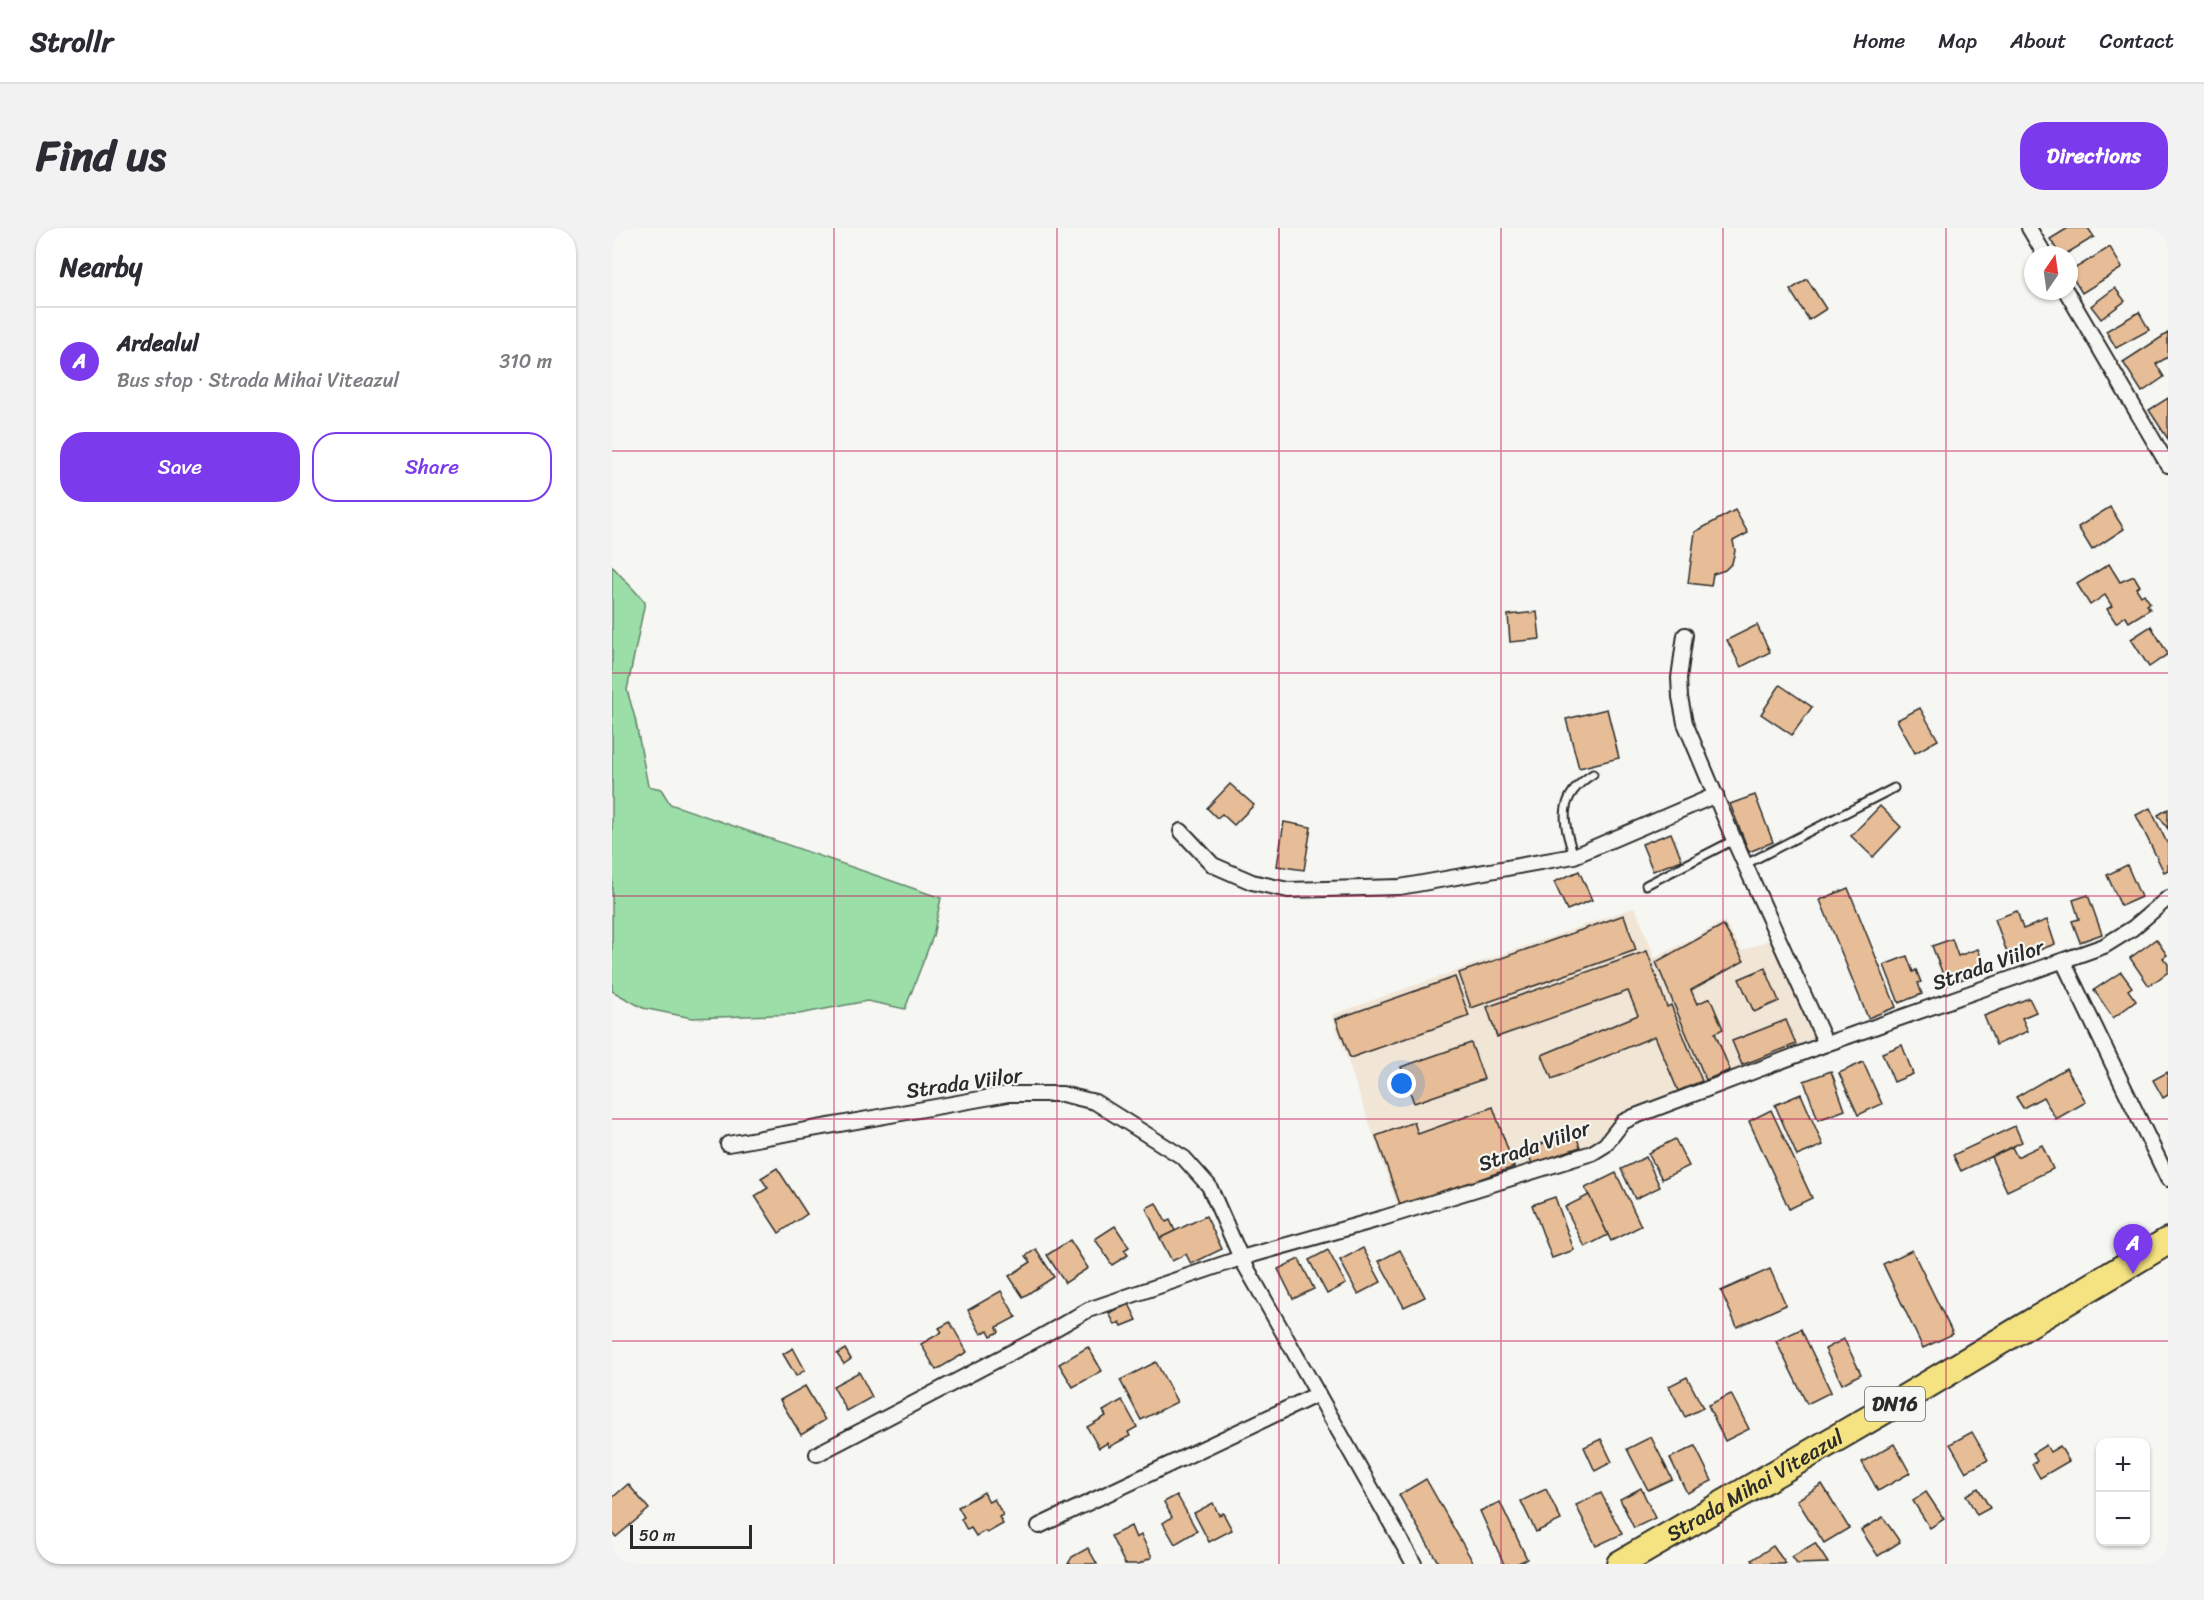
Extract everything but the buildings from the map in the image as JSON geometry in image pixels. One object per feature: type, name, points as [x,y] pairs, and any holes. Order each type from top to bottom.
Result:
[{"type":"highway","name":"Strada Mihai Viteazul","points":[[1624,1563],[2168,1241]]},
{"type":"street","points":[[2029,228],[2040,246]]},
{"type":"street","points":[[2071,300],[2168,465]]},
{"type":"street","points":[[1685,635],[1679,678],[1685,723],[1734,840],[1826,1044]]},
{"type":"street","points":[[1181,831],[1213,865],[1252,882],[1288,890],[1400,887],[1574,856],[1716,795]]},
{"type":"street","name":"Strada Viilor","points":[[817,1454],[1027,1345],[1088,1310],[1241,1258],[1383,1218],[1592,1153],[1605,1145],[1623,1122],[1632,1117],[1826,1044],[2104,946],[2133,928],[2168,898]]},
{"type":"street","name":"Strada Viilor","points":[[2063,961],[2168,1179]]},
{"type":"street","name":"Strada Viilor","points":[[728,1144],[1008,1094],[1062,1094],[1095,1102],[1184,1158],[1209,1186],[1241,1258],[1414,1564]]},
{"type":"street","points":[[1039,1526],[1318,1394]]},
{"type":"lane","points":[[1574,856],[1564,819],[1566,808],[1569,797],[1579,783],[1593,774]]},
{"type":"lane","points":[[1746,864],[1894,788]]},
{"type":"lane","points":[[1646,885],[1734,840]]},
{"type":"shaded area","points":[[1635,907],[1655,958],[1724,921],[1742,951],[1773,938],[1816,1040],[1619,1115],[1590,1147],[1399,1210],[1332,1015]]},
{"type":"green space","points":[[612,566],[645,602],[627,690],[635,718],[648,786],[661,789],[670,804],[941,898],[933,936],[905,1009],[867,1001],[799,1014],[692,1018],[643,1008],[612,991]]},
{"type":"place","name":"Ardealul","points":[[2133,1274]]}]
